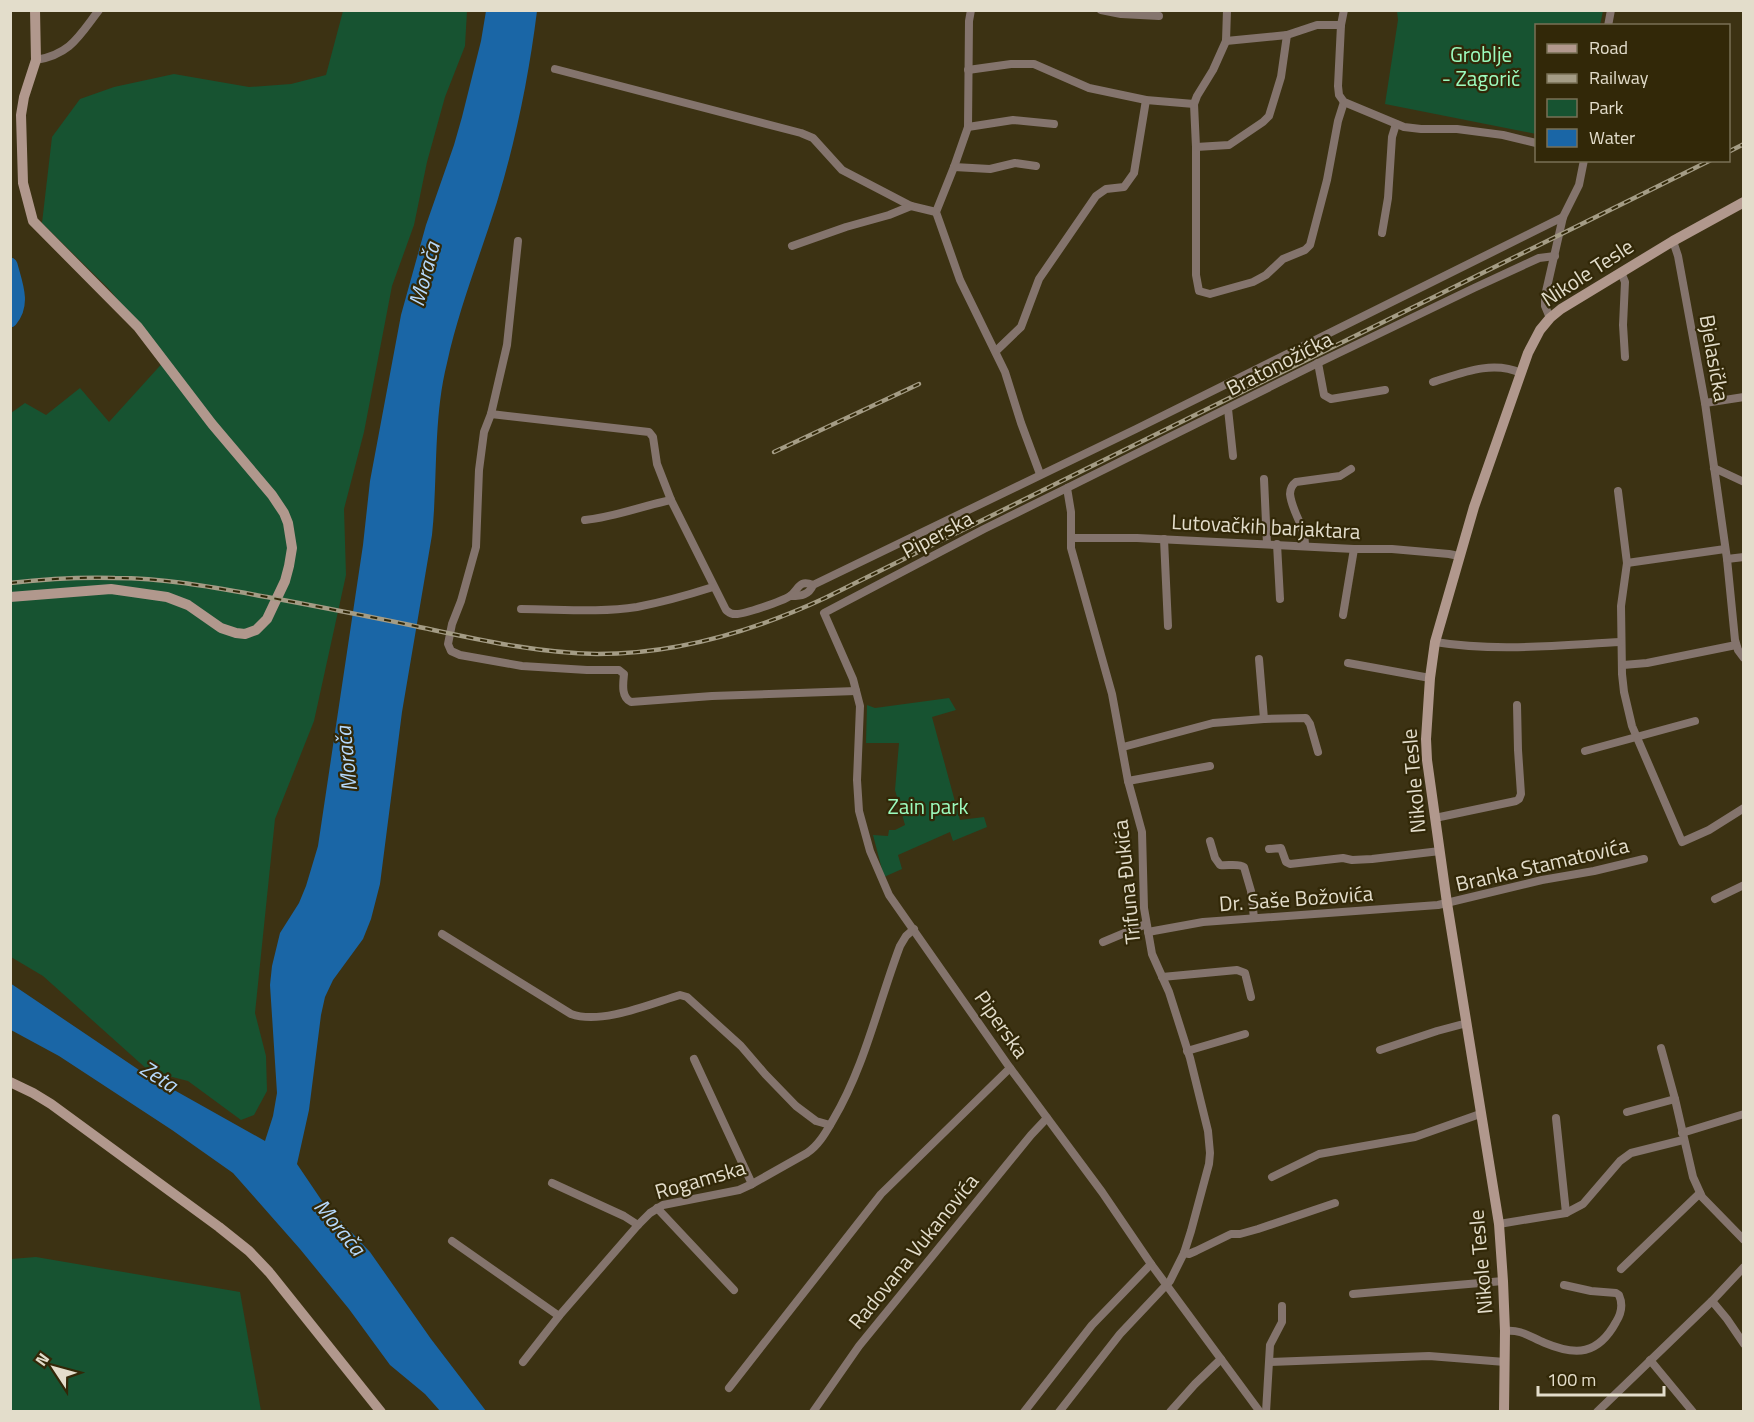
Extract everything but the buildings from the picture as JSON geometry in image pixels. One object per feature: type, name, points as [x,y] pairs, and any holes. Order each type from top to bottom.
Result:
[{"type":"street","points":[[10,597],[111,589],[167,597],[188,605],[221,628],[245,634],[256,630],[267,619],[285,581],[291,555],[288,523],[272,495],[212,424],[138,327],[33,221],[23,183],[21,115],[24,97],[36,60],[35,10]]},
{"type":"street","points":[[36,60],[52,57],[67,49],[99,10]]},
{"type":"street","points":[[971,10],[968,127],[936,212],[960,279],[1005,372],[1040,474]]},
{"type":"street","points":[[1101,10],[1121,14],[1159,16]]},
{"type":"street","points":[[1227,10],[1226,41],[1194,104],[1198,288],[1203,293],[1210,294],[1260,278],[1283,259],[1305,250],[1310,245],[1344,102]]},
{"type":"street","points":[[1344,10],[1341,25],[1338,90],[1344,102],[1404,127],[1457,129],[1503,135],[1535,143]]},
{"type":"street","points":[[1226,41],[1287,35],[1317,25],[1341,25]]},
{"type":"street","points":[[1196,147],[1229,145],[1266,119],[1271,111],[1281,77],[1287,35]]},
{"type":"street","points":[[968,70],[1011,64],[1034,64],[1089,88],[1146,100],[1194,104]]},
{"type":"street","points":[[555,69],[801,133],[813,138],[842,170],[911,206],[936,212]]},
{"type":"street","points":[[996,351],[1021,327],[1039,279],[1096,196],[1106,189],[1124,187],[1134,173],[1146,100]]},
{"type":"street","points":[[968,127],[1013,120],[1054,124]]},
{"type":"street","points":[[1382,232],[1388,198],[1392,136],[1396,124]]},
{"type":"street","points":[[1550,318],[1545,302],[1563,217],[1579,185],[1584,162]]},
{"type":"street","points":[[954,167],[990,169],[1015,164],[1036,166]]},
{"type":"street","name":"Nikole Tesle","points":[[1504,1412],[1505,1331],[1498,1224],[1447,903],[1426,739],[1435,642],[1474,507],[1536,336],[1550,318],[1576,299],[1743,202]]},
{"type":"street","points":[[792,246],[911,206]]},
{"type":"street","points":[[491,414],[649,432],[653,437],[657,464],[671,500],[713,587],[726,610],[733,614],[748,612],[790,596],[800,585],[807,583],[813,585],[1136,429],[1563,217]]},
{"type":"street","points":[[518,241],[507,345],[491,414],[484,432],[479,470],[476,547],[452,624],[448,644],[451,651],[460,655],[522,666],[619,670],[624,674],[624,696],[631,702],[712,696],[856,691]]},
{"type":"street","name":"Bjelasička","points":[[1673,241],[1678,256],[1705,402],[1727,559],[1736,645],[1743,658]]},
{"type":"street","name":"Bratonožićka","points":[[1067,488],[1318,363],[1539,258],[1555,256]]},
{"type":"street","points":[[1621,272],[1625,282],[1623,325],[1625,357]]},
{"type":"street","points":[[1318,363],[1324,395],[1330,399],[1384,390]]},
{"type":"street","points":[[1433,382],[1483,367],[1508,368],[1521,373]]},
{"type":"street","points":[[1705,402],[1743,397]]},
{"type":"street","points":[[1228,409],[1233,456]]},
{"type":"street","points":[[1714,468],[1743,481]]},
{"type":"street","points":[[1305,546],[1300,522],[1290,495],[1292,487],[1296,482],[1340,476],[1351,469]]},
{"type":"street","points":[[1264,479],[1267,544]]},
{"type":"street","points":[[1067,488],[1071,537]]},
{"type":"street","name":"Piperska","points":[[1067,488],[823,610],[853,679],[860,706],[857,793],[863,828],[889,895],[1010,1068],[1260,1412]]},
{"type":"street","points":[[1618,491],[1627,563],[1621,606],[1622,674],[1632,726],[1682,842],[1709,830],[1743,808]]},
{"type":"street","points":[[585,520],[606,518],[645,505],[671,500]]},
{"type":"street","name":"Lutovačkih barjaktara","points":[[1071,537],[1392,549],[1459,556]]},
{"type":"street","name":"Trifuna Đukića","points":[[1059,1412],[1120,1334],[1172,1277],[1184,1253],[1209,1164],[1210,1152],[1208,1131],[1187,1051],[1169,992],[1152,954],[1144,908],[1142,832],[1128,781],[1112,694],[1071,548],[1071,537]]},
{"type":"street","points":[[1164,539],[1168,626]]},
{"type":"street","points":[[1277,544],[1281,599]]},
{"type":"street","points":[[1343,615],[1354,549]]},
{"type":"street","points":[[1627,563],[1725,549]]},
{"type":"street","points":[[1727,559],[1743,557]]},
{"type":"street","points":[[521,609],[602,610],[636,607],[687,596],[713,587]]},
{"type":"street","points":[[1435,642],[1461,646],[1506,647],[1621,642]]},
{"type":"street","points":[[1623,665],[1647,663],[1736,645]]},
{"type":"street","points":[[1259,660],[1264,719]]},
{"type":"street","points":[[1348,663],[1430,678]]},
{"type":"street","points":[[1435,818],[1519,799],[1521,794],[1517,705]]},
{"type":"street","points":[[1123,747],[1213,723],[1305,718],[1310,724],[1318,752]]},
{"type":"street","points":[[1585,751],[1695,721]]},
{"type":"street","points":[[1128,781],[1210,766]]},
{"type":"street","points":[[1209,841],[1220,865],[1245,867],[1254,918]]},
{"type":"street","points":[[1269,849],[1281,848],[1286,862],[1290,864],[1343,858],[1372,859],[1440,851]]},
{"type":"street","name":"Branka Stamatovića","points":[[1447,903],[1644,859]]},
{"type":"street","points":[[1715,899],[1743,885]]},
{"type":"street","name":"Dr. Saše Božovića","points":[[1102,942],[1147,928],[1447,903]]},
{"type":"street","name":"Rogamska","points":[[523,1362],[559,1316],[638,1225],[657,1208],[739,1190],[812,1150],[830,1125],[857,1072],[900,946],[914,929]]},
{"type":"street","points":[[442,934],[564,1010],[581,1017],[610,1016],[680,995],[687,997],[741,1046],[802,1111],[816,1121],[830,1125]]},
{"type":"street","points":[[1162,977],[1237,970],[1245,973],[1251,997]]},
{"type":"street","points":[[1380,1050],[1467,1023]]},
{"type":"street","points":[[1187,1051],[1245,1034]]},
{"type":"street","points":[[1660,1048],[1675,1099],[1693,1177],[1702,1197],[1743,1240]]},
{"type":"street","points":[[694,1059],[752,1184]]},
{"type":"street","points":[[729,1388],[881,1194],[1010,1068]]},
{"type":"street","points":[[10,1082],[51,1104],[244,1247],[282,1288],[381,1412]]},
{"type":"street","points":[[1627,1112],[1675,1099]]},
{"type":"street","points":[[1272,1177],[1319,1154],[1414,1137],[1480,1114]]},
{"type":"street","points":[[1498,1224],[1566,1213],[1583,1204],[1620,1161],[1631,1153],[1683,1137],[1743,1114]]},
{"type":"street","name":"Radovana Vukanovića","points":[[813,1412],[859,1346],[1047,1118]]},
{"type":"street","points":[[1556,1118],[1566,1213]]},
{"type":"street","points":[[552,1184],[624,1216],[638,1225]]},
{"type":"street","points":[[1621,1269],[1700,1193]]},
{"type":"street","points":[[1184,1253],[1189,1254],[1231,1234],[1258,1229],[1335,1203]]},
{"type":"street","points":[[657,1208],[734,1290]]},
{"type":"street","points":[[452,1241],[559,1316]]},
{"type":"street","points":[[1024,1412],[1092,1325],[1151,1264]]},
{"type":"street","points":[[1597,1412],[1712,1301],[1743,1267]]},
{"type":"street","points":[[1353,1294],[1503,1281]]},
{"type":"street","points":[[1505,1331],[1520,1331],[1572,1352],[1603,1341],[1618,1320],[1622,1302],[1619,1295],[1564,1285]]},
{"type":"street","points":[[1712,1301],[1727,1318],[1743,1344]]},
{"type":"street","points":[[1266,1412],[1270,1345],[1282,1322],[1282,1306]]},
{"type":"street","points":[[1270,1362],[1428,1356],[1504,1362]]},
{"type":"street","points":[[1170,1412],[1221,1359]]},
{"type":"street","points":[[1650,1360],[1693,1412]]},
{"type":"green space","name":"Groblje - Zagorič","points":[[1397,10],[1603,11],[1600,24],[1535,24],[1535,134],[1385,104],[1398,20]]},
{"type":"green space","points":[[343,11],[467,11],[465,46],[445,97],[427,162],[414,225],[392,286],[364,432],[344,509],[346,575],[314,721],[275,819],[255,1013],[266,1056],[267,1091],[254,1115],[241,1120],[188,1081],[149,1071],[43,976],[11,957],[11,413],[25,403],[46,415],[80,388],[109,422],[167,358],[108,288],[42,223],[52,137],[80,99],[114,87],[174,74],[249,87],[291,84],[326,75]]},
{"type":"green space","name":"Zain park","points":[[949,698],[956,710],[932,717],[960,820],[984,817],[987,827],[953,841],[950,832],[898,855],[902,869],[884,877],[873,835],[888,836],[889,830],[905,825],[895,790],[899,743],[866,743],[867,705],[875,708]]},
{"type":"green space","points":[[36,1257],[240,1292],[261,1411],[11,1411],[11,1259]]},
{"type":"water","name":"Morača","points":[[486,11],[537,11],[530,59],[504,179],[457,322],[443,384],[438,427],[432,535],[402,712],[380,884],[363,939],[333,980],[325,997],[309,1110],[297,1164],[322,1201],[370,1252],[431,1339],[486,1411],[441,1412],[425,1394],[390,1365],[349,1309],[300,1249],[233,1173],[59,1056],[11,1030],[10,983],[142,1072],[265,1141],[277,1093],[270,985],[272,966],[280,933],[299,903],[318,846],[363,545],[370,481],[401,315],[426,225],[462,117]]},
{"type":"waterway","points":[[10,265],[17,301],[17,307],[10,320]]},
{"type":"railway","points":[[1730,151],[1744,144]]},
{"type":"railway","points":[[10,583],[89,578],[134,578],[172,582],[285,600],[503,644],[573,653],[627,653],[656,650],[714,638],[771,621],[825,598],[1707,162]]},
{"type":"railway","points":[[774,452],[919,384]]},
{"type":"water label","name":"Zeta","points":[[159,1076]]}]
